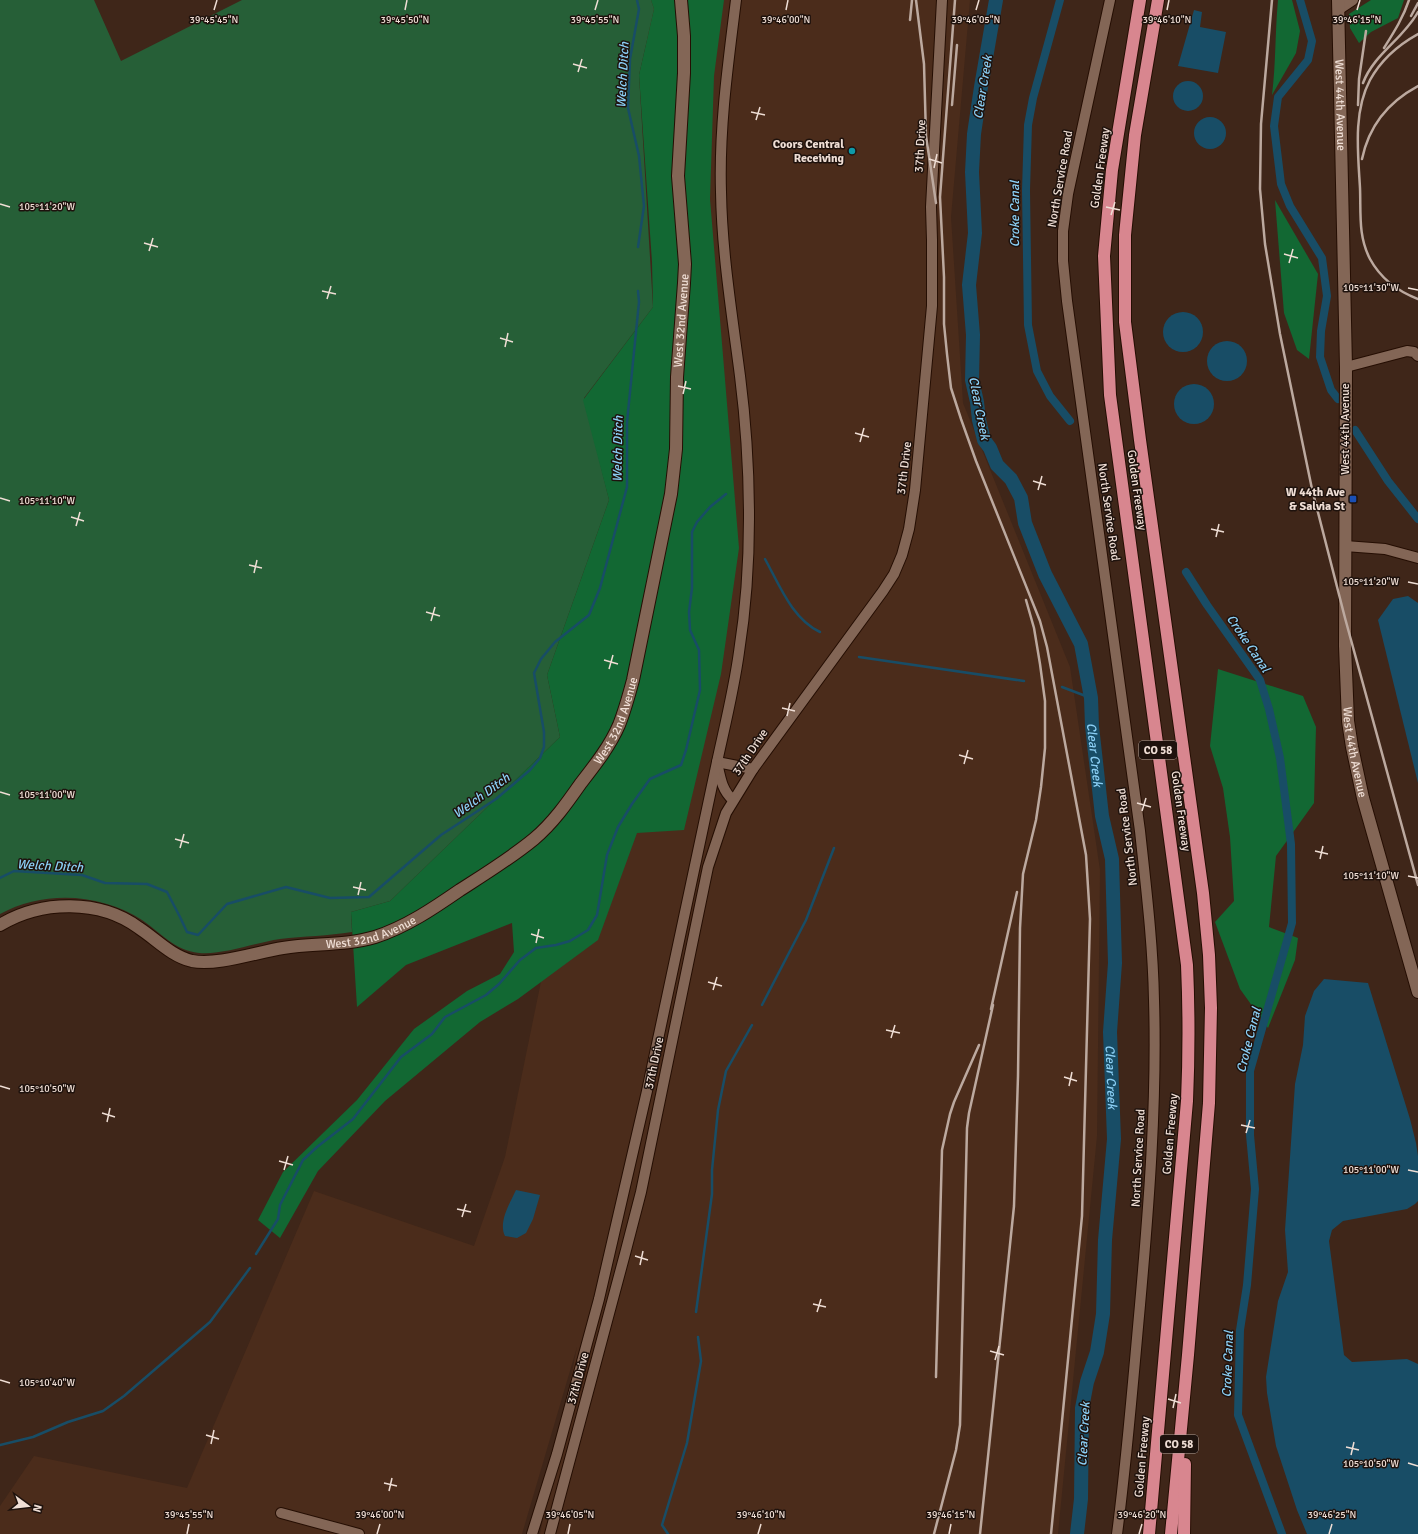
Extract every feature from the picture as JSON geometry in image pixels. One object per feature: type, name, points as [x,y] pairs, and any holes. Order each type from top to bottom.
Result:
[{"type":"highway","name":"Golden Freeway","points":[[1140,0],[1112,170],[1104,256],[1110,388],[1187,965],[1189,1006],[1187,1101],[1148,1534]]},
{"type":"highway","name":"Golden Freeway","points":[[1158,0],[1135,135],[1124,235],[1125,322],[1203,893],[1209,955],[1211,1008],[1209,1103],[1188,1355],[1171,1534]]},
{"type":"highway","points":[[1184,1534],[1188,1355]]},
{"type":"street","name":"West 32nd Avenue","points":[[0,925],[25,913],[40,908],[77,907],[102,910],[128,920],[181,957],[192,961],[206,962],[282,948],[357,942],[378,936],[429,911],[518,852],[548,826],[576,791],[610,743],[619,725],[626,704],[641,641],[671,494],[674,471],[677,377],[684,283],[684,245],[678,176],[684,73],[684,36],[681,0]]},
{"type":"street","points":[[532,1534],[557,1454],[599,1298],[647,1091],[739,653],[746,592],[749,519],[748,462],[740,377],[726,269],[720,193],[726,81],[736,0]]},
{"type":"street","name":"37th Drive","points":[[550,1534],[641,1192],[708,867],[720,829],[733,800],[752,770],[883,591],[894,574],[902,555],[915,490],[932,306],[932,240],[930,208],[942,0]]},
{"type":"street","name":"North Service Road","points":[[1110,0],[1068,194],[1063,231],[1063,261],[1068,309],[1140,831],[1147,900],[1154,1000],[1153,1124],[1148,1214],[1117,1534]]},
{"type":"street","points":[[1338,5],[1353,0]]},
{"type":"street","name":"West 44th Avenue","points":[[1338,5],[1346,367],[1345,660],[1348,721],[1352,747],[1370,826],[1418,992]]},
{"type":"street","points":[[1346,367],[1407,351],[1414,352],[1418,356]]},
{"type":"street","points":[[1345,546],[1385,549],[1418,558]]},
{"type":"street","points":[[717,762],[752,770]]},
{"type":"street","points":[[717,762],[721,782],[727,794],[733,800]]},
{"type":"street","points":[[281,1513],[359,1534]]},
{"type":"shaded area","points":[[645,0],[970,0],[951,217],[963,403],[1070,667],[1100,870],[1097,1136],[1058,1534],[540,1534],[577,1347],[522,1534],[0,1534],[0,1506],[34,1456],[187,1488],[314,1191],[474,1246],[505,1157],[599,699],[659,354]]},
{"type":"green space","points":[[0,0],[94,0],[121,61],[242,0],[651,0],[654,9],[639,75],[653,307],[584,398],[609,500],[547,675],[560,737],[390,901],[351,912],[352,932],[280,939],[229,951],[199,953],[175,945],[142,920],[126,911],[108,904],[90,900],[53,898],[17,906],[0,914]]},
{"type":"green space","points":[[651,0],[724,0],[714,76],[710,199],[739,548],[721,674],[684,830],[637,833],[598,940],[518,999],[480,1022],[385,1101],[318,1171],[280,1238],[258,1220],[283,1172],[357,1100],[414,1029],[467,991],[500,974],[514,952],[512,923],[406,965],[357,1007],[351,912],[390,901],[560,737],[547,675],[609,500],[583,400],[653,307],[652,262],[639,75],[654,9]]},
{"type":"green space","points":[[1278,0],[1292,0],[1300,31],[1296,53],[1272,95],[1276,24]]},
{"type":"green space","points":[[1371,0],[1404,0],[1398,18],[1371,32],[1359,43],[1350,28],[1349,14]]},
{"type":"green space","points":[[1275,200],[1318,274],[1309,359],[1297,350],[1284,313]]},
{"type":"green space","points":[[1218,669],[1303,696],[1316,727],[1314,803],[1276,856],[1269,927],[1298,938],[1295,960],[1268,1028],[1240,989],[1215,922],[1234,901],[1230,837],[1223,788],[1210,746]]},
{"type":"water","points":[[1194,10],[1202,12],[1200,27],[1226,32],[1218,73],[1178,66]]},
{"type":"water","points":[[1188,81],[1199,85],[1203,96],[1199,107],[1188,111],[1177,107],[1173,96],[1177,85]]},
{"type":"water","points":[[1210,117],[1221,122],[1226,133],[1221,144],[1210,149],[1199,144],[1194,133],[1199,122]]},
{"type":"water","points":[[1183,312],[1191,314],[1197,318],[1201,324],[1203,332],[1201,340],[1197,346],[1191,350],[1183,352],[1175,350],[1169,346],[1165,340],[1163,332],[1165,324],[1169,318],[1175,314]]},
{"type":"water","points":[[1227,341],[1235,343],[1241,347],[1245,353],[1247,361],[1245,369],[1241,375],[1235,379],[1227,381],[1219,379],[1213,375],[1209,369],[1207,361],[1209,353],[1213,347],[1219,343]]},
{"type":"water","points":[[1198,384],[1205,387],[1211,393],[1214,404],[1213,412],[1205,421],[1198,424],[1190,424],[1183,421],[1175,412],[1174,400],[1177,393],[1186,385]]},
{"type":"water","points":[[1408,596],[1418,603],[1418,783],[1378,620],[1393,599]]},
{"type":"water","points":[[1324,979],[1368,983],[1416,1143],[1418,1156],[1418,1201],[1407,1209],[1343,1221],[1332,1230],[1329,1241],[1344,1355],[1352,1362],[1407,1359],[1418,1364],[1418,1534],[1307,1534],[1297,1510],[1276,1446],[1267,1393],[1266,1377],[1278,1301],[1288,1272],[1285,1230],[1295,1084],[1303,1045],[1305,1016],[1314,991]]},
{"type":"water","points":[[516,1190],[540,1195],[533,1219],[526,1233],[517,1238],[505,1236],[503,1231],[504,1219]]},
{"type":"waterway","name":"Welch Ditch","points":[[637,0],[639,9],[630,59],[628,108],[639,156],[644,206],[638,247]]},
{"type":"waterway","name":"Clear Creek","points":[[996,0],[974,134],[972,172],[975,233],[969,285],[973,335],[972,380],[984,440],[990,448],[997,465],[1011,479],[1021,498],[1025,523],[1045,574],[1081,644],[1091,698],[1092,726],[1102,816],[1112,859],[1115,963],[1110,1032],[1114,1139],[1105,1240],[1103,1314],[1097,1352],[1087,1382],[1082,1408],[1081,1499],[1077,1534]]},
{"type":"waterway","name":"Croke Canal","points":[[1060,0],[1033,98],[1028,125],[1026,190],[1028,325],[1037,371],[1050,396],[1070,421]]},
{"type":"waterway","points":[[1300,0],[1312,41],[1308,60],[1278,97],[1274,126],[1281,184],[1290,206],[1322,258],[1327,296],[1321,331],[1320,357],[1331,390],[1338,399]]},
{"type":"waterway","name":"Welch Ditch","points":[[0,878],[14,871],[82,875],[105,883],[147,884],[167,892],[187,932],[198,935],[227,904],[286,887],[330,898],[369,897],[441,835],[496,799],[530,770],[540,758],[544,747],[544,732],[534,673],[541,659],[555,642],[589,615],[600,588],[627,487],[627,422],[639,302],[638,291]]},
{"type":"waterway","points":[[1355,430],[1388,481],[1418,519]]},
{"type":"waterway","points":[[256,1254],[278,1219],[280,1205],[303,1160],[353,1119],[401,1057],[432,1034],[445,1017],[486,995],[499,984],[520,960],[536,948],[570,941],[588,930],[597,915],[607,855],[618,827],[650,779],[681,765],[686,750],[700,690],[699,650],[690,630],[689,612],[692,588],[692,532],[697,522],[710,507],[726,494]]},
{"type":"waterway","points":[[765,559],[781,590],[794,610],[810,626],[820,632]]},
{"type":"waterway","name":"Croke Canal","points":[[1186,572],[1207,605],[1260,680],[1269,709],[1280,758],[1291,844],[1292,923],[1250,1071],[1250,1135],[1255,1189],[1247,1285],[1240,1330],[1238,1415],[1282,1534]]},
{"type":"waterway","points":[[859,657],[1024,681]]},
{"type":"waterway","points":[[1062,687],[1091,698]]},
{"type":"waterway","points":[[762,1005],[806,920],[834,848]]},
{"type":"waterway","points":[[696,1312],[712,1194],[712,1170],[718,1110],[726,1071],[752,1025]]},
{"type":"waterway","points":[[0,1445],[33,1437],[68,1422],[103,1411],[124,1396],[210,1322],[250,1268]]},
{"type":"waterway","points":[[668,1534],[662,1525],[687,1443],[701,1361],[698,1337]]},
{"type":"railway","points":[[910,20],[912,0]]},
{"type":"railway","points":[[916,0],[924,64],[926,136],[936,203]]},
{"type":"railway","points":[[955,0],[940,197],[944,277],[944,324],[951,388],[976,461],[1040,621],[1047,647],[1086,855],[1090,919],[1082,1216],[1051,1534]]},
{"type":"railway","points":[[1272,0],[1261,124],[1260,189],[1265,244],[1280,334],[1312,489],[1345,618],[1418,885]]},
{"type":"railway","points":[[1384,48],[1395,31],[1409,0]]},
{"type":"railway","points":[[1411,16],[1418,3]]},
{"type":"railway","points":[[1363,83],[1374,63],[1412,22],[1418,12]]},
{"type":"railway","points":[[1358,105],[1359,79],[1366,31]]},
{"type":"railway","points":[[1418,34],[1391,54],[1374,73],[1361,105],[1358,133],[1361,224],[1366,250],[1374,266],[1390,284],[1418,299]]},
{"type":"railway","points":[[952,105],[957,45]]},
{"type":"railway","points":[[1362,159],[1369,136],[1381,116],[1398,99],[1418,86]]},
{"type":"railway","points":[[980,1534],[1014,1206],[1020,928],[1023,874],[1036,820],[1045,748],[1045,701],[1034,628],[1026,600]]},
{"type":"railway","points":[[991,1009],[1017,892]]},
{"type":"railway","points":[[934,1534],[956,1450],[960,1425],[967,1128],[993,1005]]},
{"type":"railway","points":[[936,1377],[942,1150],[954,1102],[979,1045]]},
{"type":"place","name":"Coors Central Receiving","points":[[852,151]]},
{"type":"place","name":"W 44th Ave & Salvia St","points":[[1353,499]]}]
